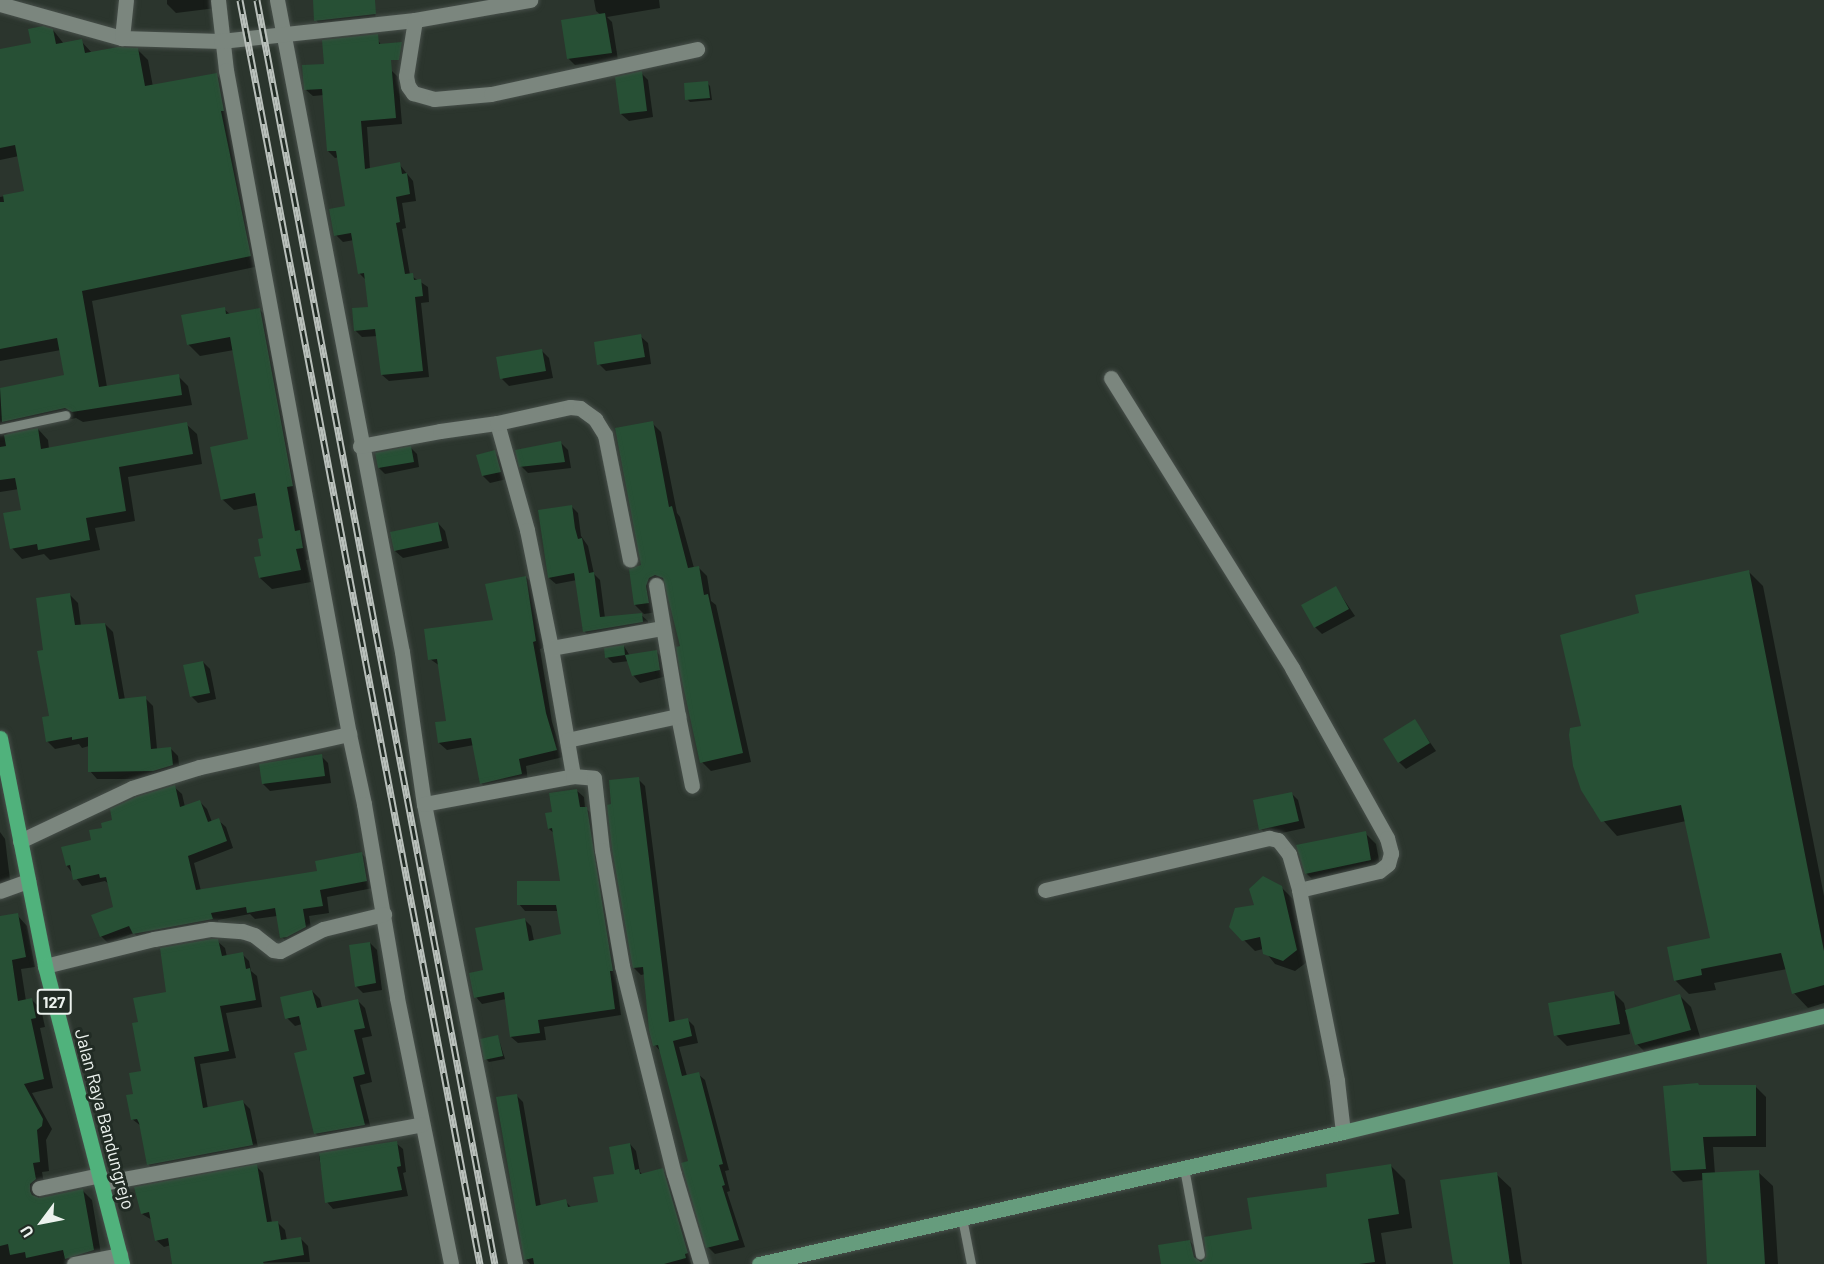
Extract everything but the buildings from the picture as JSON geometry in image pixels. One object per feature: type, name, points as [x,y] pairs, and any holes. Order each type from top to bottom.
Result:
[{"type":"main road","name":"Jalan Raya Bandungrejo","points":[[0,738],[45,966],[121,1259]]},
{"type":"main road","points":[[759,1264],[1343,1132],[1824,1016]]},
{"type":"street","points":[[122,38],[126,0]]},
{"type":"street","points":[[218,0],[221,41],[384,914],[397,998],[451,1264]]},
{"type":"street","points":[[277,0],[360,446],[402,652],[424,804],[515,1264]]},
{"type":"street","points":[[0,4],[122,38],[221,41],[415,20],[530,0]]},
{"type":"street","points":[[415,20],[406,76],[408,86],[413,93],[434,99],[491,94],[697,49]]},
{"type":"street","points":[[1111,378],[1286,658],[1387,838],[1391,853],[1388,864],[1379,871],[1299,890]]},
{"type":"street","points":[[360,446],[497,423],[570,407],[580,408],[595,419],[605,435],[630,560]]},
{"type":"street","points":[[497,423],[527,530],[551,648],[573,776]]},
{"type":"street","points":[[656,585],[692,786]]},
{"type":"street","points":[[551,648],[662,628]]},
{"type":"street","points":[[567,740],[678,716]]},
{"type":"street","points":[[20,841],[132,788],[221,762],[349,734]]},
{"type":"street","points":[[424,804],[573,776],[588,775],[596,781],[602,850],[622,966],[674,1174],[701,1264]]},
{"type":"street","points":[[1045,890],[1269,838],[1278,840],[1289,854],[1299,890],[1336,1081],[1343,1132]]},
{"type":"street","points":[[0,891],[28,881]]},
{"type":"street","points":[[45,966],[154,939],[211,929],[242,931],[254,935],[273,950],[280,951],[323,929],[384,914]]},
{"type":"street","points":[[39,1188],[422,1124]]},
{"type":"street","points":[[74,1264],[121,1259]]},
{"type":"lane","points":[[0,429],[66,415]]},
{"type":"lane","points":[[1184,1168],[1200,1255]]},
{"type":"lane","points":[[962,1218],[970,1264]]},
{"type":"railway","points":[[240,0],[480,1264]]},
{"type":"railway","points":[[257,0],[495,1264]]}]
